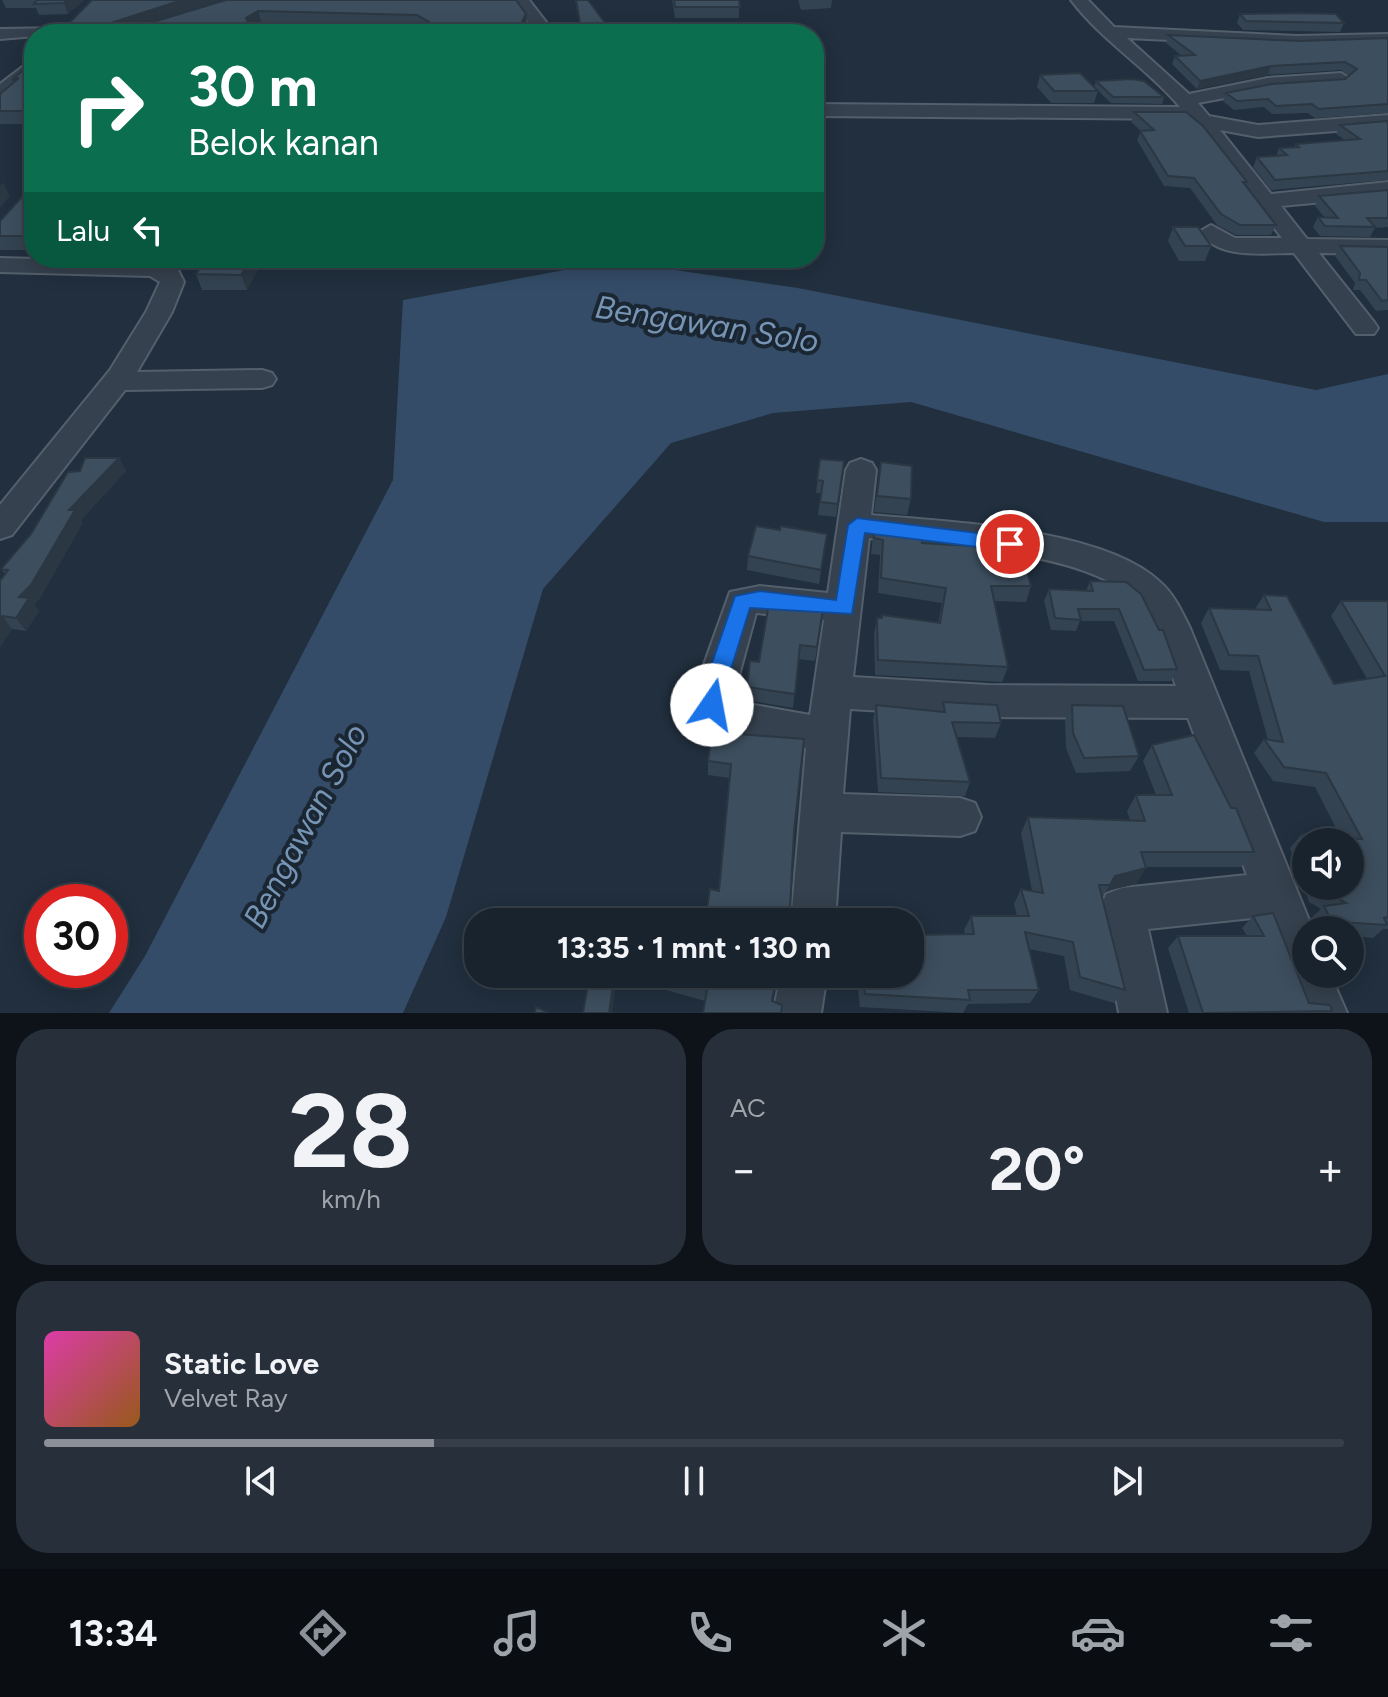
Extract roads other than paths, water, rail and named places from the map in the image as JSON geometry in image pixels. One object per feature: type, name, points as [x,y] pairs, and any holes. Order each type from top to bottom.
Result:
[{"type":"street","points":[[521,0],[539,24]]},
{"type":"street","points":[[1079,0],[1109,32],[1159,72],[1195,111],[1365,328]]},
{"type":"street","points":[[266,24],[282,2]]},
{"type":"street","points":[[1109,32],[1297,41],[1388,39]]},
{"type":"street","points":[[0,34],[24,33]]},
{"type":"street","points":[[1195,111],[1268,84],[1346,84],[1297,41]]},
{"type":"street","points":[[0,69],[24,64]]},
{"type":"street","points":[[0,94],[24,71]]},
{"type":"street","points":[[824,110],[1195,111],[1258,131],[1384,115]]},
{"type":"street","points":[[1266,201],[1388,189]]},
{"type":"street","points":[[1211,232],[1229,245],[1388,247]]},
{"type":"street","points":[[0,265],[24,264]]},
{"type":"street","points":[[0,527],[115,381],[152,327],[172,282],[166,272],[148,268]]},
{"type":"street","points":[[115,381],[262,379]]},
{"type":"street","points":[[814,908],[827,735],[857,525],[861,470]]},
{"type":"street","points":[[857,525],[1054,551],[1093,562],[1136,581],[1148,591],[1167,617],[1292,935]]},
{"type":"street","points":[[827,735],[726,717],[712,705],[712,695],[742,602],[760,599],[845,609]]},
{"type":"street","points":[[835,692],[1002,702],[1200,702]]},
{"type":"street","points":[[822,812],[960,817]]},
{"type":"street","points":[[1143,1013],[1122,910],[1275,894]]},
{"type":"street","points":[[797,1013],[801,988]]},
{"type":"street","points":[[1313,988],[1323,1013]]},
{"type":"water","name":"Bengawan Solo","points":[[575,268],[661,268],[798,288],[1316,390],[1388,374],[1388,522],[1324,522],[911,402],[773,413],[671,443],[543,589],[446,917],[403,1013],[109,1013],[125,988],[128,988],[393,480],[403,300]]}]
